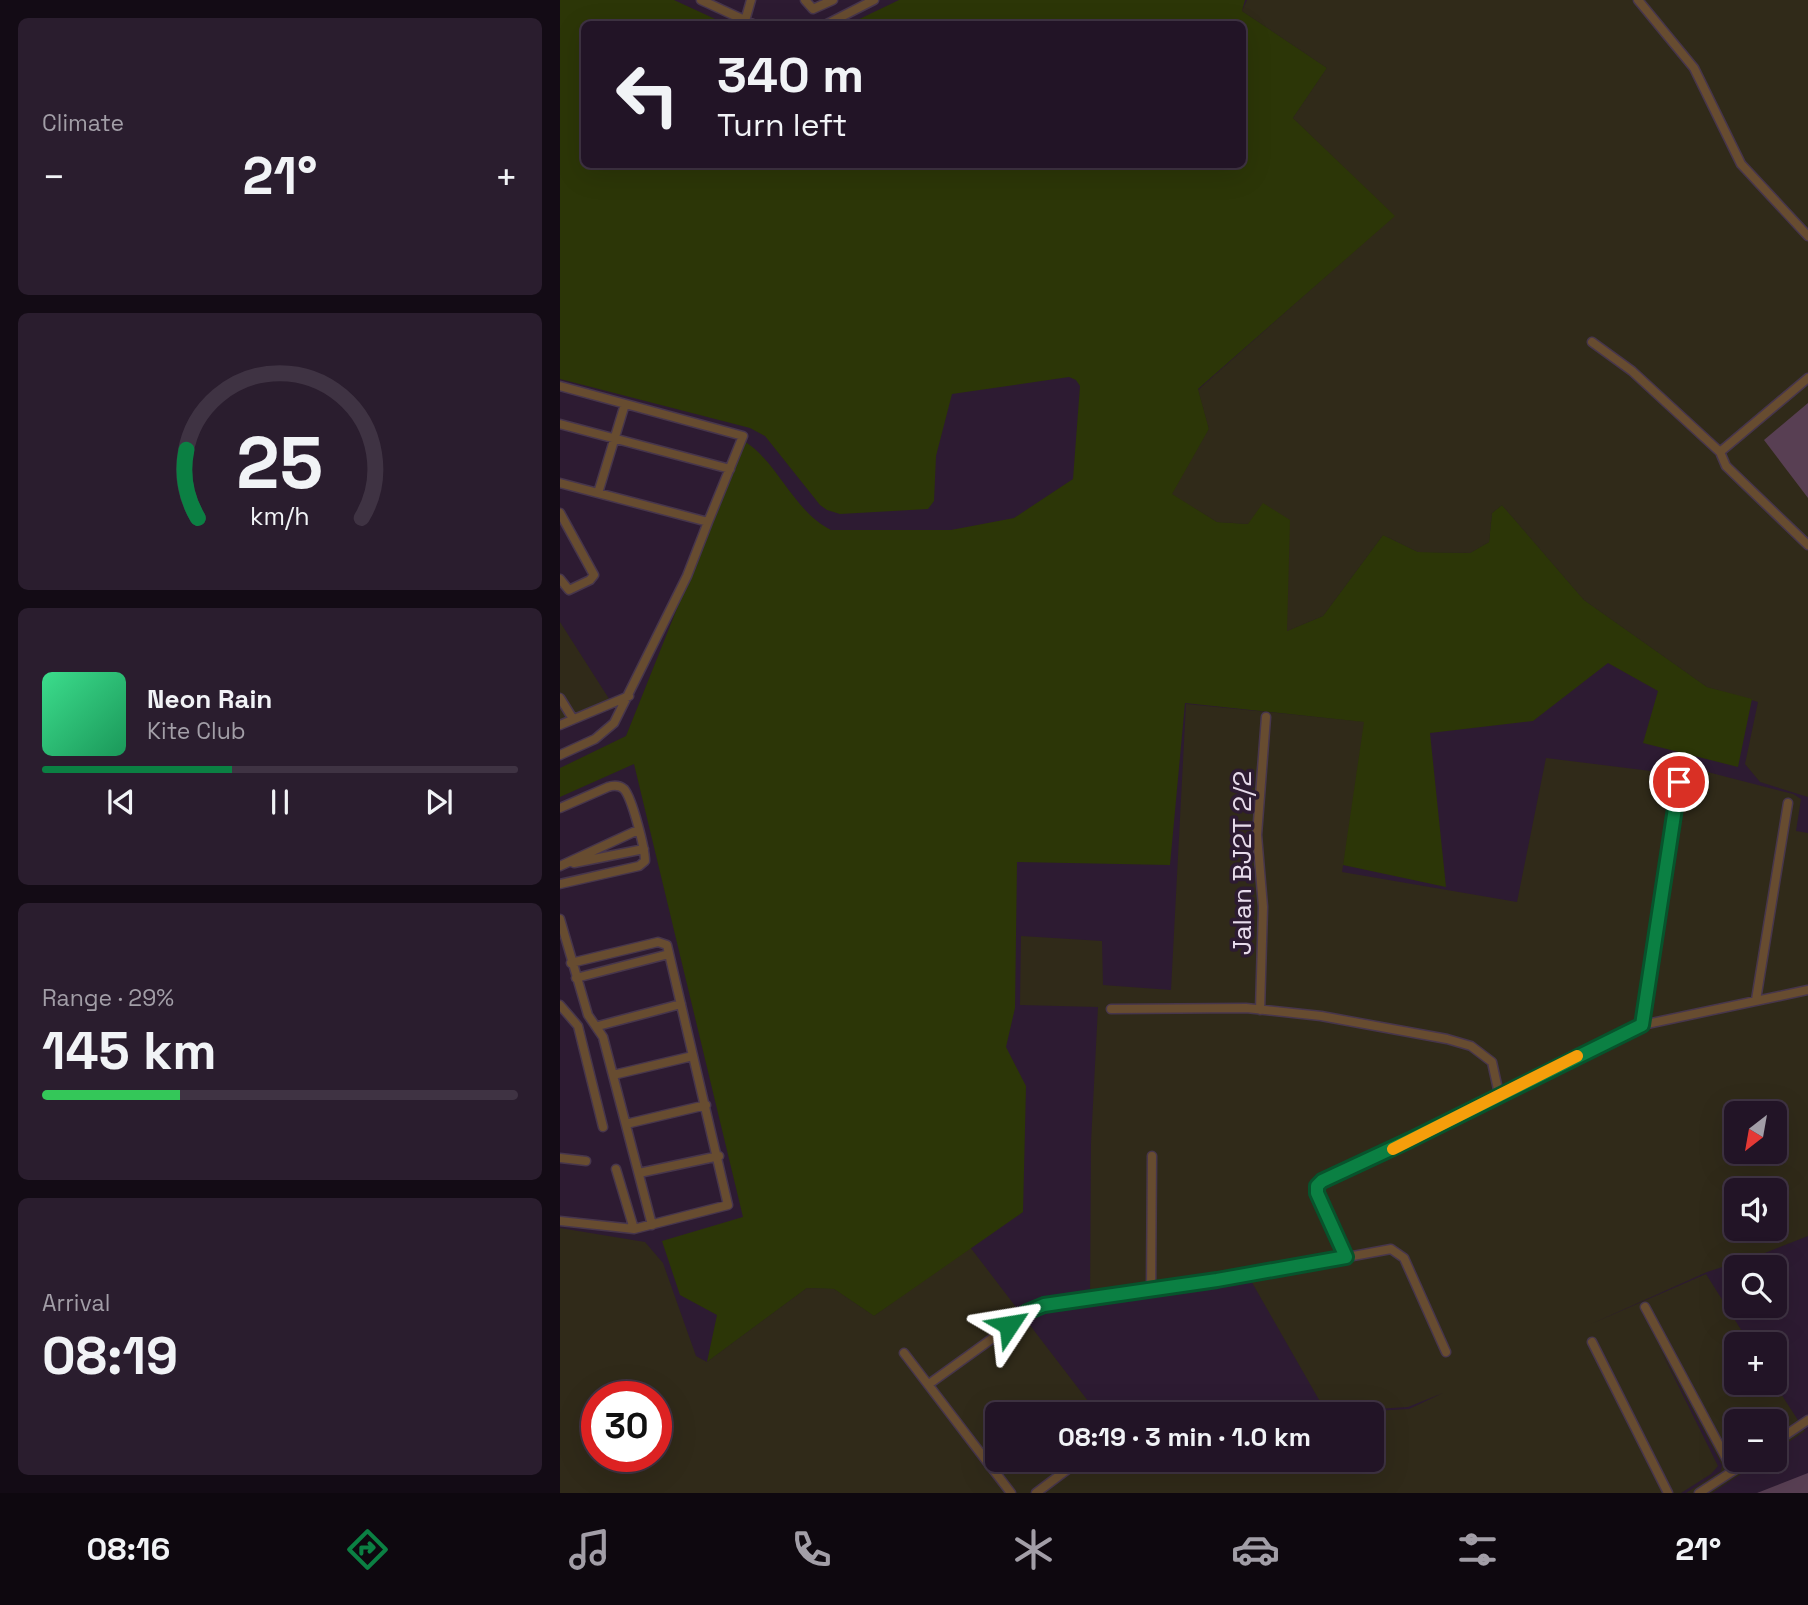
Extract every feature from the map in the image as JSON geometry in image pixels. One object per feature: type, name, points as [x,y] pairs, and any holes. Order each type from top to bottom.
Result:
[{"type":"street","points":[[701,0],[745,21]]},
{"type":"street","points":[[749,21],[751,0]]},
{"type":"street","points":[[805,0],[813,9],[833,0]]},
{"type":"street","points":[[833,21],[874,0]]},
{"type":"street","points":[[1638,0],[1695,68],[1741,164],[1808,236]]},
{"type":"street","points":[[1592,342],[1632,371],[1720,452],[1726,466],[1808,545]]},
{"type":"street","points":[[1720,452],[1808,378]]},
{"type":"street","points":[[560,386],[743,436],[687,576],[614,723],[595,740],[560,755]]},
{"type":"street","points":[[598,493],[625,404]]},
{"type":"street","points":[[560,424],[730,469]]},
{"type":"street","points":[[560,483],[708,522]]},
{"type":"street","points":[[560,513],[594,575],[575,590],[569,590],[560,579]]},
{"type":"street","points":[[560,725],[629,696]]},
{"type":"street","points":[[560,698],[573,719]]},
{"type":"street","name":"Jalan BJ2T 2/2","points":[[1260,1010],[1263,907],[1257,835],[1266,717]]},
{"type":"street","points":[[1642,1025],[1679,782]]},
{"type":"street","points":[[560,808],[614,785],[626,792],[645,861],[639,866],[560,884]]},
{"type":"street","points":[[1756,1000],[1788,803]]},
{"type":"street","points":[[560,866],[638,830]]},
{"type":"street","points":[[560,866],[643,849]]},
{"type":"street","points":[[560,919],[588,1015],[598,1026],[613,1075],[652,1224]]},
{"type":"street","points":[[560,1221],[634,1229],[728,1205],[719,1156],[667,945],[658,942],[571,963]]},
{"type":"street","points":[[576,978],[669,954]]},
{"type":"street","points":[[1346,1257],[1317,1193],[1317,1186],[1322,1181],[1642,1025],[1808,990]]},
{"type":"street","points":[[598,1026],[681,1004]]},
{"type":"street","points":[[560,1005],[578,1026],[603,1128]]},
{"type":"street","points":[[1111,1009],[1260,1010],[1353,1021],[1471,1046],[1492,1062],[1499,1094]]},
{"type":"street","points":[[613,1075],[693,1055]]},
{"type":"street","points":[[626,1124],[706,1105]]},
{"type":"street","points":[[639,1173],[719,1156]]},
{"type":"street","points":[[1151,1290],[1152,1156]]},
{"type":"street","points":[[560,1158],[586,1161]]},
{"type":"street","points":[[616,1169],[634,1229]]},
{"type":"street","points":[[929,1384],[1036,1307],[1391,1249],[1399,1252],[1416,1281],[1446,1352]]},
{"type":"street","points":[[1645,1307],[1724,1454]]},
{"type":"street","points":[[1592,1342],[1668,1493]]},
{"type":"street","points":[[904,1353],[1011,1493]]},
{"type":"street","points":[[1787,1434],[1808,1420]]},
{"type":"street","points":[[1036,1493],[1064,1472]]},
{"type":"street","points":[[1699,1493],[1731,1472]]},
{"type":"shaded area","points":[[1247,0],[1808,0],[1808,797],[1760,782],[1745,764],[1758,702],[1707,687],[1584,600],[1502,505],[1492,513],[1489,542],[1470,553],[1418,552],[1383,535],[1323,616],[1287,631],[1248,524],[1217,522],[1171,494],[1209,429],[1198,390],[1394,216],[1293,118],[1327,68],[1242,11]]},
{"type":"shaded area","points":[[560,622],[613,705],[560,730]]},
{"type":"shaded area","points":[[1186,704],[1367,722],[1342,872],[1517,902],[1546,758],[1659,772],[1661,757],[1684,761],[1692,768],[1793,794],[1801,799],[1796,831],[1808,833],[1808,1236],[1760,1255],[1724,1255],[1724,1267],[1707,1272],[1591,1324],[1706,1274],[1724,1303],[1724,1318],[1734,1318],[1742,1332],[1724,1332],[1724,1395],[1782,1395],[1805,1431],[1787,1443],[1787,1409],[1724,1409],[1724,1472],[1744,1472],[1712,1493],[1686,1493],[1721,1471],[1722,1465],[1659,1347],[1718,1466],[1711,1474],[1681,1493],[560,1493],[560,1228],[645,1242],[663,1263],[696,1356],[707,1362],[807,1288],[834,1289],[874,1316],[970,1247],[1089,1402],[985,1402],[985,1472],[1384,1472],[1384,1410],[1409,1409],[1443,1393],[1408,1407],[1384,1408],[1384,1402],[1320,1402],[1250,1279],[1090,1306],[1091,1143],[1098,1007],[1020,1005],[1021,936],[1102,941],[1103,985],[1171,990]]},
{"type":"green space","points":[[560,0],[674,0],[720,21],[581,21],[581,168],[1246,168],[1246,21],[855,21],[899,0],[1245,0],[1242,11],[1327,68],[1293,118],[1395,216],[1198,389],[1209,429],[1172,494],[1217,522],[1248,524],[1263,503],[1290,520],[1287,631],[1323,616],[1383,535],[1418,552],[1470,553],[1489,542],[1492,513],[1502,505],[1584,600],[1707,687],[1752,699],[1738,767],[1643,743],[1658,691],[1608,663],[1533,721],[1430,733],[1446,887],[1343,865],[1364,722],[1185,703],[1170,865],[1017,862],[1015,1008],[1006,1047],[1026,1086],[1023,1212],[874,1316],[834,1289],[807,1288],[707,1362],[717,1315],[680,1295],[662,1241],[743,1217],[634,764],[560,797],[560,768],[626,736],[744,441],[767,462],[806,511],[831,530],[951,530],[1014,518],[1073,479],[1080,386],[1076,380],[1069,377],[952,394],[936,456],[934,501],[928,509],[840,514],[820,505],[765,436],[750,428],[560,379]]},
{"type":"building","points":[[1808,403],[1808,498],[1764,440]]},
{"type":"building","points":[[1808,1473],[1808,1493],[1757,1493]]},
{"type":"slow traffic","points":[[1393,1149],[1577,1056]]},
{"type":"route","points":[[1009,1325],[1027,1312],[1044,1305],[1217,1280],[1346,1257],[1317,1193],[1317,1186],[1322,1181],[1450,1121],[1499,1094],[1642,1025],[1679,782]]}]
